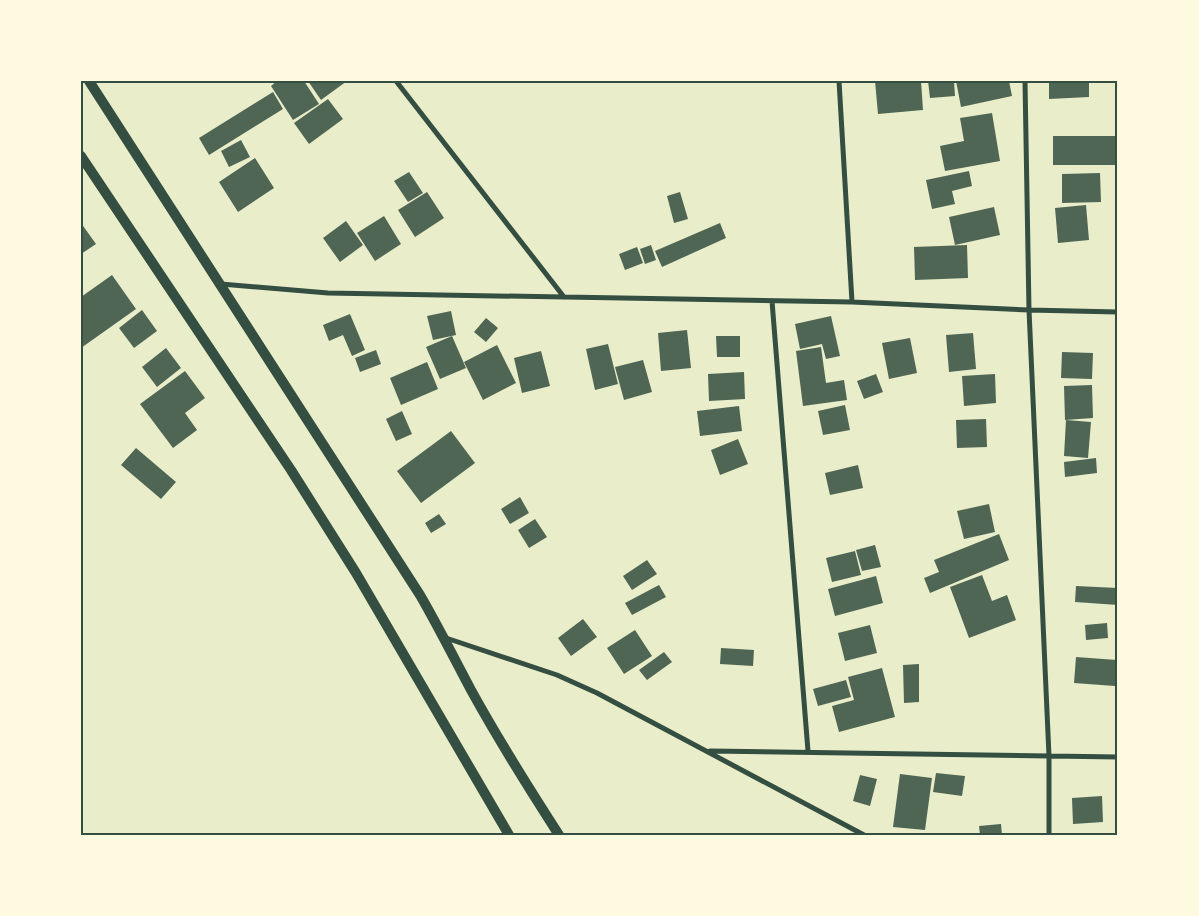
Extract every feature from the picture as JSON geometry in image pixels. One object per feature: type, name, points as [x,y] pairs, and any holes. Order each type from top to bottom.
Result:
[{"type":"main road","points":[[88,81],[420,595],[445,638],[471,690],[513,763],[558,835]]},
{"type":"main road","points":[[81,156],[296,478],[356,573],[510,835]]},
{"type":"street","points":[[396,81],[564,297]]},
{"type":"street","points":[[839,81],[852,302]]},
{"type":"street","points":[[1025,81],[1029,310],[1049,756],[1050,835]]},
{"type":"street","points":[[219,284],[328,293],[852,302],[1118,312]]},
{"type":"street","points":[[772,301],[808,751]]},
{"type":"street","points":[[445,638],[557,675],[597,693],[864,835]]},
{"type":"street","points":[[707,751],[1118,757]]},
{"type":"building","points":[[277,81],[304,81],[319,104],[293,120],[271,86]]},
{"type":"building","points":[[308,81],[347,81],[321,100]]},
{"type":"building","points":[[875,81],[921,81],[923,110],[878,114]]},
{"type":"building","points":[[928,81],[954,81],[955,96],[930,98]]},
{"type":"building","points":[[956,81],[1009,81],[1012,96],[961,107]]},
{"type":"building","points":[[1049,81],[1089,81],[1089,97],[1049,99]]},
{"type":"building","points":[[273,92],[283,109],[209,155],[199,138]]},
{"type":"building","points":[[328,99],[343,119],[309,144],[294,123]]},
{"type":"building","points":[[992,113],[1000,161],[945,171],[940,146],[964,141],[960,118]]},
{"type":"building","points":[[1053,136],[1118,136],[1118,165],[1053,165]]},
{"type":"building","points":[[241,140],[250,157],[229,167],[221,151]]},
{"type":"building","points":[[255,158],[274,188],[238,212],[219,182]]},
{"type":"building","points":[[969,171],[972,186],[952,191],[955,204],[932,209],[926,180]]},
{"type":"building","points":[[409,172],[423,193],[408,202],[394,181]]},
{"type":"building","points":[[1100,173],[1101,202],[1062,203],[1062,174]]},
{"type":"building","points":[[427,192],[444,218],[415,237],[398,210]]},
{"type":"building","points":[[680,192],[688,219],[674,223],[667,196]]},
{"type":"building","points":[[1086,205],[1089,240],[1058,243],[1055,208]]},
{"type":"building","points":[[994,207],[1000,235],[955,245],[949,217]]},
{"type":"building","points":[[384,216],[401,244],[375,261],[357,233]]},
{"type":"building","points":[[346,221],[363,245],[340,262],[323,238]]},
{"type":"building","points":[[81,223],[96,244],[81,254]]},
{"type":"building","points":[[720,223],[726,238],[662,267],[655,251]]},
{"type":"building","points":[[651,245],[656,260],[645,264],[640,249]]},
{"type":"building","points":[[967,245],[968,278],[915,280],[914,247]]},
{"type":"building","points":[[637,247],[643,263],[625,270],[619,254]]},
{"type":"building","points":[[112,275],[136,309],[81,348],[81,297]]},
{"type":"building","points":[[142,310],[157,331],[134,348],[119,328]]},
{"type":"building","points":[[451,311],[456,335],[433,340],[427,316]]},
{"type":"building","points":[[350,314],[365,350],[352,356],[343,335],[329,341],[323,325]]},
{"type":"building","points":[[831,316],[840,356],[826,359],[822,344],[800,349],[795,324]]},
{"type":"building","points":[[486,318],[498,328],[486,342],[474,332]]},
{"type":"building","points":[[687,330],[691,368],[661,371],[658,333]]},
{"type":"building","points":[[973,333],[976,369],[949,372],[946,335]]},
{"type":"building","points":[[452,336],[466,368],[440,379],[426,347]]},
{"type":"building","points":[[716,336],[740,336],[740,357],[717,357]]},
{"type":"building","points":[[910,338],[917,373],[889,379],[882,343]]},
{"type":"building","points":[[608,344],[618,384],[595,390],[586,349]]},
{"type":"building","points":[[497,345],[516,383],[483,400],[464,362]]},
{"type":"building","points":[[821,347],[826,383],[844,380],[847,400],[803,406],[796,351]]},
{"type":"building","points":[[166,348],[181,368],[157,387],[142,367]]},
{"type":"building","points":[[376,350],[381,364],[360,372],[355,358]]},
{"type":"building","points":[[541,351],[550,386],[522,393],[514,358]]},
{"type":"building","points":[[1062,352],[1093,353],[1092,379],[1061,378]]},
{"type":"building","points":[[643,360],[652,392],[624,400],[615,367]]},
{"type":"building","points":[[427,362],[438,389],[401,405],[390,378]]},
{"type":"building","points":[[185,371],[205,398],[185,413],[197,430],[173,448],[140,404]]},
{"type":"building","points":[[744,372],[745,399],[709,401],[708,374]]},
{"type":"building","points":[[876,374],[883,392],[864,399],[857,381]]},
{"type":"building","points":[[995,374],[996,403],[964,406],[962,376]]},
{"type":"building","points":[[1092,385],[1093,418],[1065,420],[1064,386]]},
{"type":"building","points":[[845,405],[850,430],[823,435],[818,411]]},
{"type":"building","points":[[739,406],[742,431],[700,436],[697,411]]},
{"type":"building","points":[[402,411],[412,434],[396,441],[386,419]]},
{"type":"building","points":[[986,419],[987,447],[957,448],[956,420]]},
{"type":"building","points":[[1066,420],[1091,422],[1088,458],[1064,456]]},
{"type":"building","points":[[451,431],[475,463],[421,503],[397,471]]},
{"type":"building","points":[[738,439],[748,464],[720,475],[711,450]]},
{"type":"building","points":[[136,448],[176,482],[161,499],[121,465]]},
{"type":"building","points":[[1096,458],[1097,473],[1065,477],[1064,462]]},
{"type":"building","points":[[858,465],[863,488],[830,495],[825,473]]},
{"type":"building","points":[[520,497],[529,513],[510,524],[501,509]]},
{"type":"building","points":[[989,504],[995,532],[964,539],[957,511]]},
{"type":"building","points":[[439,514],[446,524],[431,533],[425,523]]},
{"type":"building","points":[[535,519],[547,537],[529,548],[518,530]]},
{"type":"building","points":[[999,534],[1009,560],[930,593],[924,578],[939,572],[934,560]]},
{"type":"building","points":[[875,545],[881,567],[862,571],[856,550]]},
{"type":"building","points":[[855,551],[861,575],[832,582],[826,558]]},
{"type":"building","points":[[647,560],[657,574],[632,590],[623,576]]},
{"type":"building","points":[[982,575],[992,601],[1007,595],[1016,620],[969,638],[950,587]]},
{"type":"building","points":[[876,576],[883,603],[835,616],[828,589]]},
{"type":"building","points":[[659,585],[666,597],[632,615],[625,603]]},
{"type":"building","points":[[1076,586],[1118,588],[1118,605],[1075,602]]},
{"type":"building","points":[[583,619],[597,637],[571,656],[558,638]]},
{"type":"building","points":[[1107,623],[1108,638],[1086,640],[1085,625]]},
{"type":"building","points":[[870,625],[877,653],[845,661],[838,633]]},
{"type":"building","points":[[635,630],[652,656],[624,674],[607,648]]},
{"type":"building","points":[[721,648],[754,650],[753,666],[720,664]]},
{"type":"building","points":[[664,652],[672,662],[647,680],[639,670]]},
{"type":"building","points":[[1076,657],[1117,660],[1115,686],[1074,683]]},
{"type":"building","points":[[919,664],[919,702],[904,703],[903,665]]},
{"type":"building","points":[[882,668],[895,717],[839,732],[832,706],[854,700],[848,677]]},
{"type":"building","points":[[846,680],[851,697],[818,706],[813,689]]},
{"type":"building","points":[[936,773],[965,776],[962,796],[933,792]]},
{"type":"building","points":[[900,774],[932,778],[925,830],[893,827]]},
{"type":"building","points":[[860,775],[877,779],[870,806],[853,801]]},
{"type":"building","points":[[1102,796],[1103,822],[1073,824],[1072,798]]},
{"type":"building","points":[[1001,824],[1002,835],[980,835],[979,826]]}]
